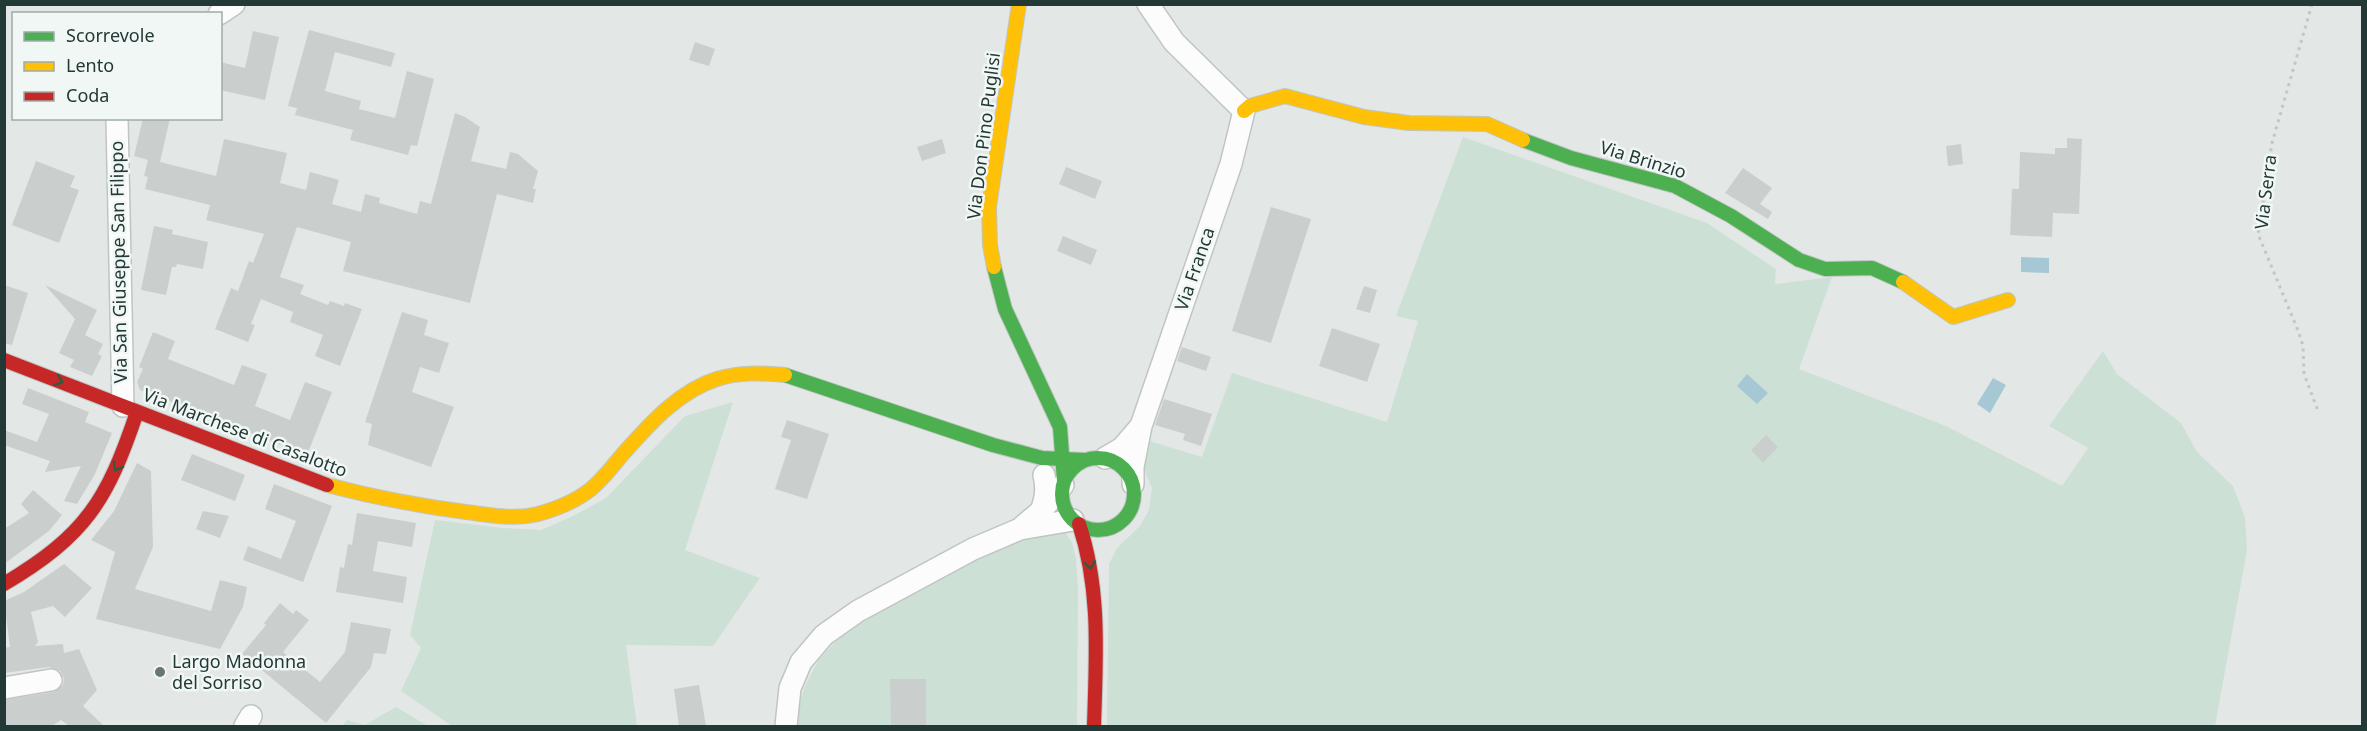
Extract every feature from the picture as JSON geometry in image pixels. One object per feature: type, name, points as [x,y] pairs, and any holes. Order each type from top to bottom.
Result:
[{"type":"street","name":"Via Don Pino Puglisi","points":[[1019,4],[989,207],[990,245],[995,276],[1005,309],[1051,404]]},
{"type":"street","points":[[1148,4],[1174,42],[1244,111]]},
{"type":"street","name":"Via Brinzio","points":[[1244,111],[1250,106],[1286,96],[1364,117],[1409,123],[1487,124],[1571,158],[1675,186],[1731,216],[1799,260],[1825,269],[1872,268],[1898,279],[1953,317],[2008,300]]},
{"type":"street","name":"Via Franca","points":[[1141,426],[1231,164],[1244,111]]},
{"type":"street","name":"Via San Giuseppe San Filippo","points":[[4,584],[66,539],[92,514],[123,456],[130,409],[117,120]]},
{"type":"street","name":"Via Marchese di Casalotto","points":[[4,360],[316,482],[422,506],[501,517],[535,515],[590,489],[660,413],[685,393],[711,381],[740,375],[767,372],[789,375],[993,446]]},
{"type":"street","points":[[1051,404],[1091,452],[1123,467],[1133,484]]},
{"type":"street","points":[[1051,404],[1060,427],[1067,501],[1085,540],[1090,562],[1096,607],[1094,726]]},
{"type":"street","points":[[993,446],[1042,458],[1064,460],[1091,452],[1122,448],[1141,426]]},
{"type":"street","points":[[1113,544],[1133,505],[1133,467],[1141,426]]},
{"type":"street","points":[[993,446],[1033,466],[1044,475],[1089,529],[1100,530],[1120,523],[1128,515]]},
{"type":"street","points":[[786,726],[790,688],[801,662],[824,635],[858,611],[973,549],[1020,529],[1067,501],[1076,465],[1091,452]]},
{"type":"street","points":[[1041,511],[1046,500],[1047,487],[1044,475]]},
{"type":"street","points":[[1020,529],[1041,511],[1067,501]]},
{"type":"street","points":[[1096,607],[1104,573]]},
{"type":"street","points":[[4,688],[51,680]]},
{"type":"path","name":"Via Serra","points":[[2312,4],[2272,143],[2259,234],[2299,333],[2304,352],[2304,374],[2318,411]]},
{"type":"green space","points":[[1463,137],[1707,223],[1776,269],[1775,284],[1832,277],[1799,369],[1946,426],[2062,486],[2088,448],[2049,426],[2103,351],[2117,374],[2181,423],[2197,452],[2233,486],[2245,517],[2247,550],[2215,726],[1107,726],[1109,564],[1117,548],[1140,526],[1149,510],[1152,488],[1139,458],[1143,439],[1202,457],[1232,373],[1387,422],[1418,321],[1396,316]]},
{"type":"green space","points":[[733,402],[685,550],[760,578],[713,646],[626,645],[637,726],[452,726],[401,691],[421,648],[410,635],[435,520],[541,530],[606,498],[685,416]]},
{"type":"green space","points":[[1063,530],[1072,542],[1076,558],[1078,590],[1077,726],[795,726],[795,718],[805,686],[818,661],[836,641],[871,617],[1019,533]]},
{"type":"green space","points":[[396,707],[428,726],[342,726],[347,720],[365,725]]},
{"type":"water","points":[[2021,257],[2049,258],[2049,273],[2021,272]]},
{"type":"water","points":[[1747,374],[1768,393],[1757,404],[1737,386]]},
{"type":"water","points":[[1993,378],[2006,385],[1990,413],[1977,404]]},
{"type":"building","points":[[309,30],[395,53],[391,67],[335,52],[325,91],[361,101],[359,109],[395,118],[407,71],[434,79],[417,146],[411,145],[408,155],[350,140],[353,130],[295,115],[297,108],[288,106]]},
{"type":"building","points":[[253,31],[279,37],[265,100],[222,90],[222,62],[245,68]]},
{"type":"building","points":[[695,42],[715,49],[709,66],[689,60]]},
{"type":"building","points":[[455,113],[480,127],[471,161],[506,169],[510,152],[518,154],[538,171],[533,189],[536,189],[533,203],[497,194],[470,303],[343,271],[351,242],[297,227],[280,277],[304,285],[300,294],[328,305],[330,301],[362,309],[340,366],[315,356],[323,335],[290,322],[293,312],[261,299],[251,324],[255,325],[248,342],[215,329],[231,288],[238,291],[249,261],[253,263],[264,234],[206,220],[210,205],[145,189],[148,177],[144,176],[148,160],[134,156],[143,120],[170,120],[160,162],[216,176],[224,139],[287,153],[280,183],[306,190],[310,172],[339,180],[332,204],[361,212],[365,194],[380,198],[379,203],[417,214],[420,201],[431,204]]},
{"type":"building","points":[[2067,138],[2082,139],[2079,214],[2053,213],[2052,237],[2010,235],[2012,189],[2019,189],[2020,152],[2055,154],[2055,148],[2067,148]]},
{"type":"building","points":[[942,139],[946,153],[922,161],[917,147]]},
{"type":"building","points":[[1961,144],[1963,164],[1948,166],[1946,146]]},
{"type":"building","points":[[36,161],[75,176],[70,187],[79,190],[59,243],[12,225]]},
{"type":"building","points":[[1066,167],[1102,181],[1095,199],[1059,184]]},
{"type":"building","points":[[1743,168],[1772,188],[1760,204],[1772,212],[1768,219],[1725,193]]},
{"type":"building","points":[[1271,207],[1311,219],[1271,343],[1232,331]]},
{"type":"building","points":[[154,226],[173,230],[172,234],[208,242],[203,269],[177,264],[176,267],[172,267],[166,295],[141,290]]},
{"type":"building","points":[[1063,236],[1097,250],[1091,265],[1057,251]]},
{"type":"building","points":[[4,285],[28,293],[12,345],[4,343]]},
{"type":"building","points":[[45,285],[97,310],[85,335],[103,344],[98,354],[102,356],[92,376],[70,367],[74,360],[59,353],[75,319]]},
{"type":"building","points":[[1364,286],[1377,290],[1370,313],[1356,309]]},
{"type":"building","points":[[402,312],[428,320],[424,335],[449,343],[439,373],[420,367],[412,392],[454,407],[431,467],[368,445],[372,424],[365,422]]},
{"type":"building","points":[[1332,328],[1380,344],[1367,382],[1319,366]]},
{"type":"building","points":[[153,332],[175,341],[168,359],[234,385],[242,365],[267,374],[255,406],[290,420],[305,382],[332,392],[307,455],[140,390],[137,382],[143,369],[139,367]]},
{"type":"building","points":[[1182,347],[1211,357],[1206,371],[1177,361]]},
{"type":"building","points":[[28,388],[89,412],[85,422],[112,433],[95,474],[77,504],[64,501],[81,466],[45,472],[50,461],[4,445],[4,430],[37,442],[49,414],[22,404]]},
{"type":"building","points":[[1164,399],[1212,414],[1201,446],[1183,440],[1185,434],[1155,425]]},
{"type":"building","points":[[787,420],[829,434],[807,499],[775,489],[791,440],[781,437]]},
{"type":"building","points":[[1766,435],[1778,447],[1763,463],[1751,450]]},
{"type":"building","points":[[192,454],[245,475],[235,501],[181,480]]},
{"type":"building","points":[[137,463],[151,471],[153,547],[135,589],[211,611],[220,580],[247,587],[243,607],[220,649],[96,619],[115,552],[91,540],[114,511]]},
{"type":"building","points":[[274,484],[332,506],[303,582],[243,560],[248,546],[281,559],[296,521],[265,509]]},
{"type":"building","points":[[33,490],[62,515],[49,531],[4,564],[4,529],[29,513],[21,504]]},
{"type":"building","points":[[203,511],[229,516],[220,538],[196,529]]},
{"type":"building","points":[[357,513],[416,523],[412,547],[378,541],[373,571],[407,577],[403,603],[336,592],[340,567],[344,568],[348,544],[352,545]]},
{"type":"building","points":[[64,564],[92,588],[65,617],[53,606],[31,612],[38,642],[35,646],[63,644],[64,653],[79,649],[97,690],[83,706],[104,726],[69,726],[61,720],[52,726],[4,726],[4,700],[54,692],[63,685],[64,678],[60,671],[49,667],[4,673],[4,648],[10,647],[4,601],[24,592]]},
{"type":"building","points":[[280,603],[293,614],[296,610],[309,620],[283,652],[320,682],[345,652],[351,622],[391,629],[386,654],[374,653],[371,667],[326,723],[242,654],[266,625],[264,623]]},
{"type":"building","points":[[890,679],[926,679],[926,726],[891,726]]},
{"type":"building","points":[[699,685],[706,726],[679,726],[674,689]]},
{"type":"traffic: fast","points":[[1523,140],[1571,158],[1675,186],[1731,216],[1799,260],[1825,269],[1872,268],[1903,282]]},
{"type":"traffic: fast","points":[[994,267],[1005,309],[1060,427],[1064,481]]},
{"type":"traffic: fast","points":[[785,375],[993,445],[1042,458],[1085,460]]},
{"type":"traffic: fast","points":[[1098,458],[1118,464],[1128,474],[1134,494],[1128,514],[1118,524],[1098,530],[1078,524],[1068,514],[1062,494],[1068,474],[1078,464],[1098,458]]},
{"type":"traffic: slow","points":[[994,267],[990,245],[989,207],[1019,4]]},
{"type":"traffic: slow","points":[[1244,111],[1250,106],[1285,96],[1364,117],[1409,123],[1487,124],[1523,140]]},
{"type":"traffic: slow","points":[[1903,282],[1953,317],[2008,300]]},
{"type":"traffic: slow","points":[[327,485],[448,510],[520,517],[538,514],[566,504],[591,489],[653,421],[689,392],[717,379],[734,375],[785,375]]},
{"type":"traffic: jam","points":[[4,360],[327,485]]},
{"type":"traffic: jam","points":[[4,584],[55,549],[90,513],[115,470],[137,412]]},
{"type":"traffic: jam","points":[[1079,524],[1091,574],[1096,624],[1094,726]]},
{"type":"place","name":"Largo Madonna del Sorriso","points":[[160,672]]}]
